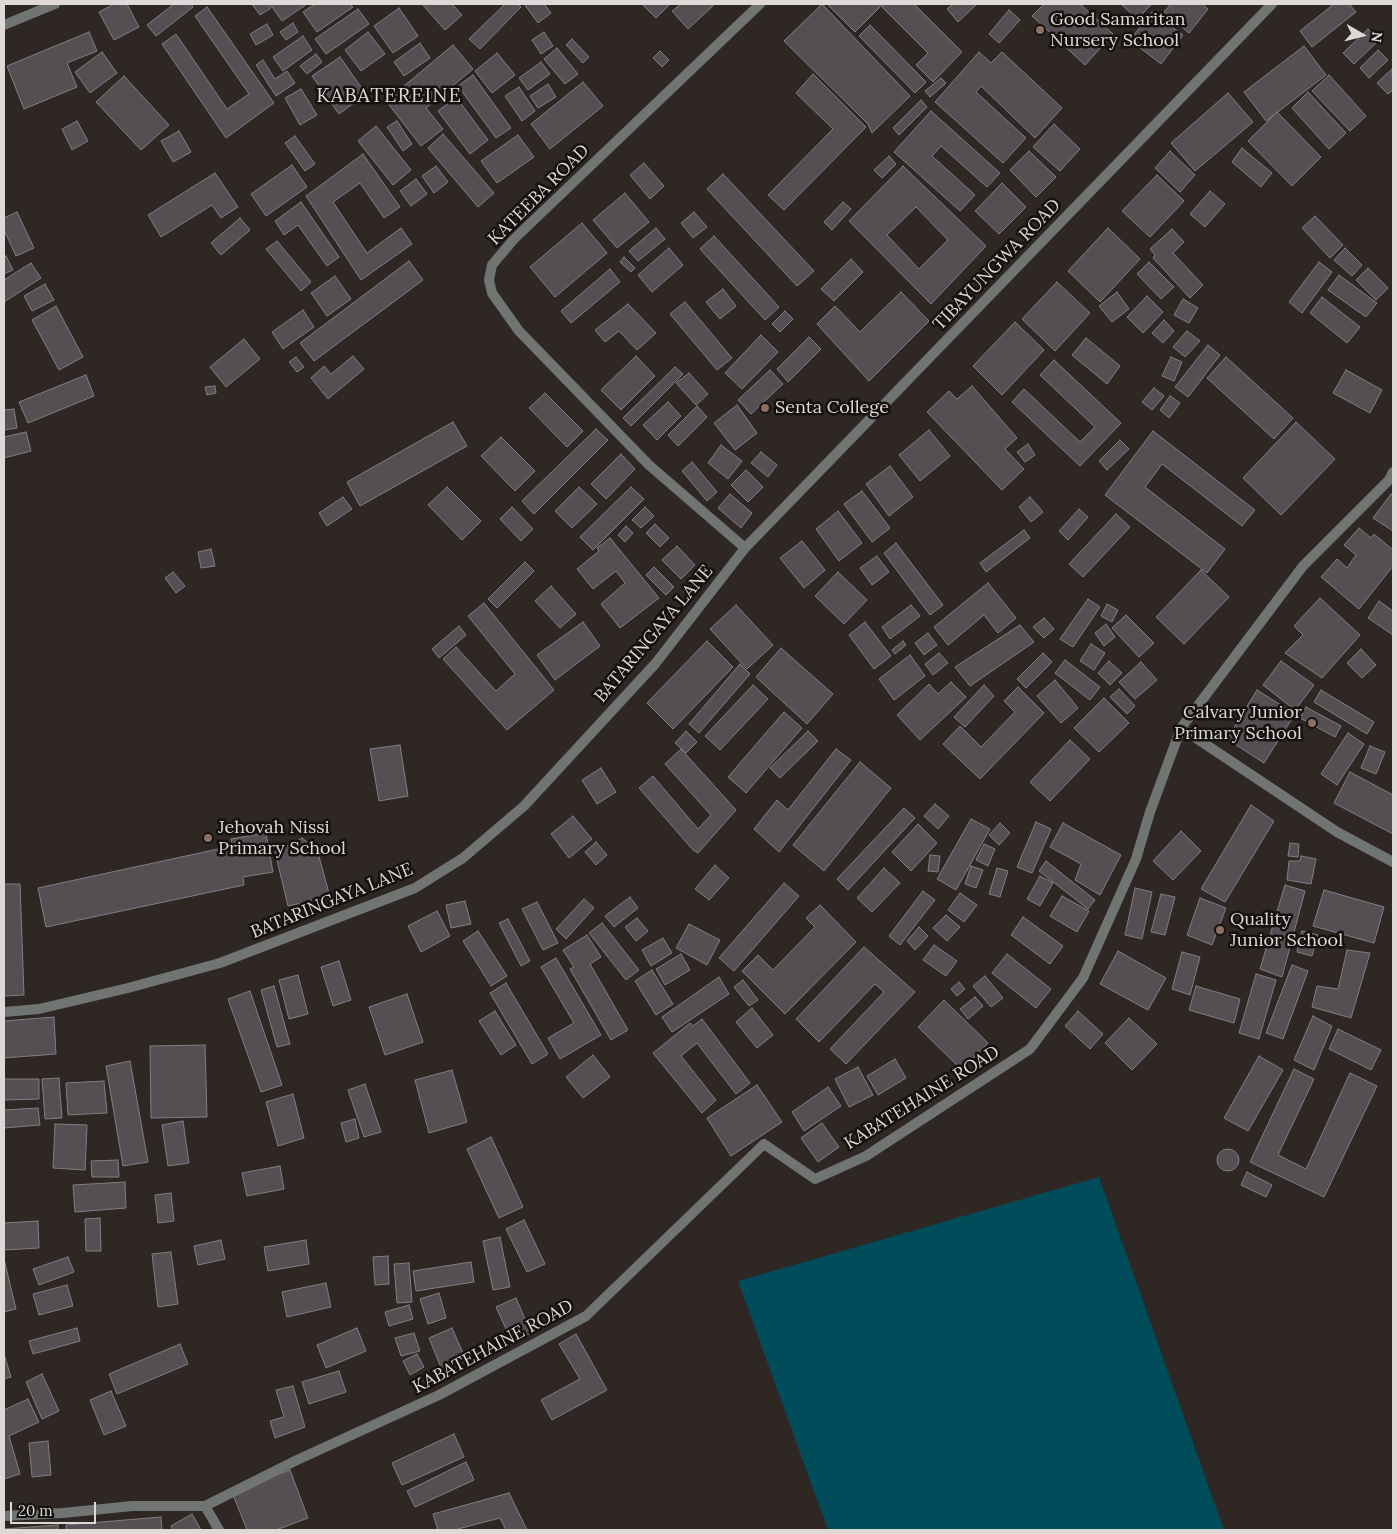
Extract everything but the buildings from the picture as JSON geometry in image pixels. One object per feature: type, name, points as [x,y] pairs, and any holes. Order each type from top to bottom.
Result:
[{"type":"street","points":[[4,25],[55,4]]},
{"type":"street","name":"KATEEBA ROAD","points":[[745,548],[650,465],[519,331],[492,293],[489,280],[492,265],[514,239],[760,4]]},
{"type":"street","name":"TIBAYUNGWA ROAD","points":[[745,548],[1272,4]]},
{"type":"street","name":"KABATEHAINE ROAD","points":[[205,1506],[297,1460],[440,1395],[586,1316],[764,1144],[815,1179],[866,1156],[1030,1048],[1083,978],[1136,859],[1181,728],[1303,566],[1389,480],[1393,472]]},
{"type":"street","name":"BATARINGAYA LANE","points":[[4,1012],[48,1006],[128,988],[220,963],[415,888],[463,858],[524,806],[655,664],[745,548]]},
{"type":"street","points":[[1181,728],[1337,832],[1393,862]]},
{"type":"street","points":[[4,1516],[64,1514],[132,1506],[205,1506],[219,1530]]},
{"type":"water","points":[[1099,1177],[1224,1530],[828,1530],[738,1281]]},
{"type":"place","name":"Good Samaritan Nursery School","points":[[1040,30]]},
{"type":"place","name":"Senta College","points":[[765,408]]},
{"type":"place","name":"Calvary Junior Primary School","points":[[1312,723]]},
{"type":"place","name":"Jehovah Nissi Primary School","points":[[208,838]]},
{"type":"place","name":"Quality Junior School","points":[[1220,930]]},
{"type":"district","name":"KABATEREINE","points":[[389,96]]}]
